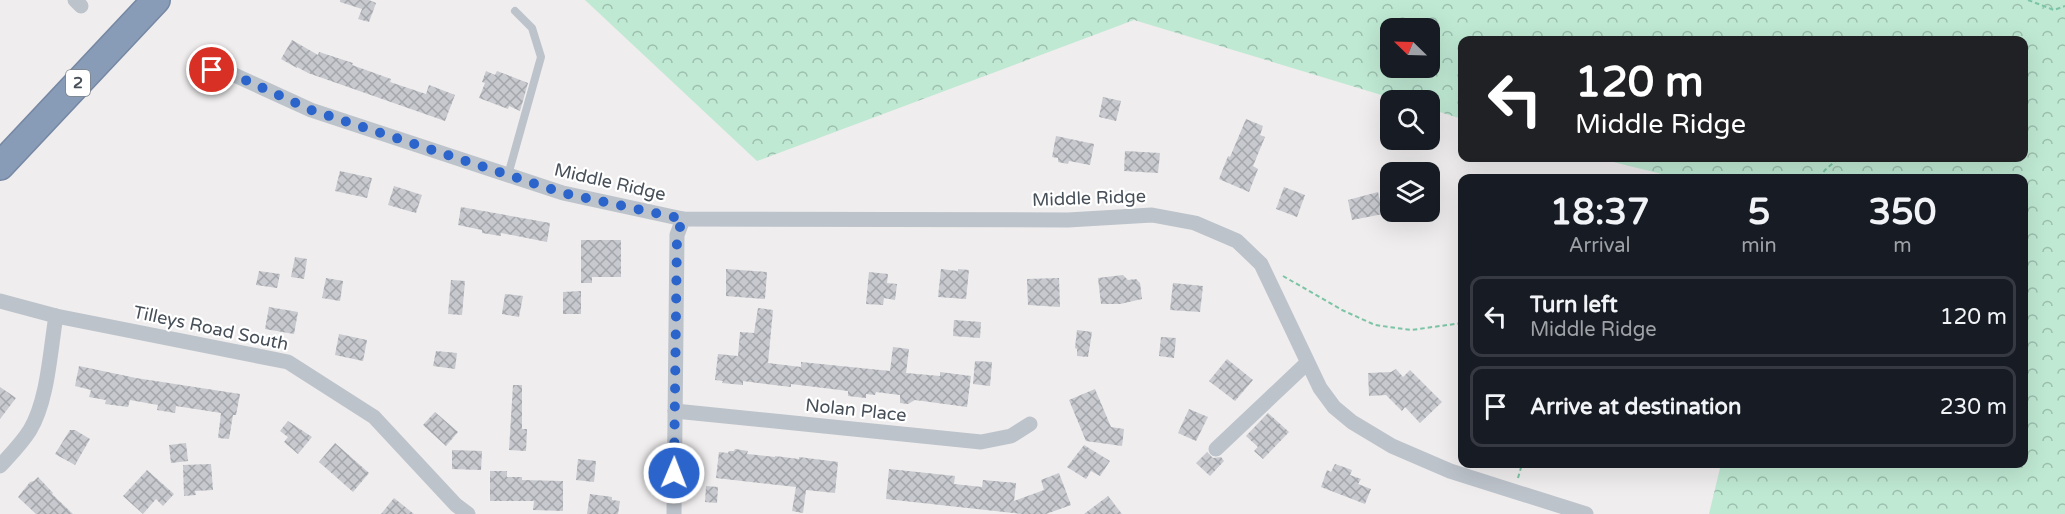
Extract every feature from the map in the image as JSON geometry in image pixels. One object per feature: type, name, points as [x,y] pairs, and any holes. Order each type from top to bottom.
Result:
[{"type":"highway","name":"2","points":[[0,166],[156,0]]},
{"type":"street","name":"Middle Ridge","points":[[195,67],[230,73],[311,110],[563,193],[683,219],[1068,220],[1152,215],[1195,223],[1237,241],[1263,268],[1320,388],[1334,407],[1352,422],[1417,457],[1475,480],[1586,514]]},
{"type":"street","points":[[674,514],[677,235],[683,219]]},
{"type":"street","name":"Tilleys Road South","points":[[0,301],[56,316],[288,362],[374,417],[456,506],[468,514]]},
{"type":"street","points":[[0,466],[24,439],[38,412],[56,316]]},
{"type":"street","points":[[1215,449],[1307,363]]},
{"type":"street","name":"Nolan Place","points":[[675,411],[972,441],[1001,439],[1011,436],[1030,424]]},
{"type":"lane","points":[[508,175],[541,57],[532,28],[516,11]]},
{"type":"path","points":[[2028,0],[2054,10],[2065,6]]},
{"type":"path","points":[[1822,174],[1834,162]]},
{"type":"path","points":[[1263,268],[1293,280],[1342,310],[1375,325],[1411,330],[1458,324]]},
{"type":"green space","points":[[585,0],[2065,0],[2065,514],[1709,514],[1720,468],[2028,468],[2028,174],[1662,174],[1613,162],[2028,162],[2028,36],[1458,36],[1458,118],[1440,112],[1440,90],[1380,90],[1380,95],[1134,20],[757,161]]},
{"type":"building","points":[[340,0],[369,0],[376,3],[369,22],[358,19],[362,9],[340,2]]},
{"type":"building","points":[[292,40],[318,55],[319,52],[353,63],[352,65],[391,79],[390,82],[426,94],[429,85],[455,95],[445,121],[297,68],[281,59]]},
{"type":"building","points":[[486,71],[495,75],[497,71],[528,83],[520,111],[479,98],[485,83],[482,82]]},
{"type":"building","points":[[1103,97],[1121,101],[1116,121],[1099,117]]},
{"type":"building","points":[[1246,119],[1263,126],[1260,135],[1265,137],[1253,166],[1258,169],[1249,192],[1219,179]]},
{"type":"building","points":[[1056,136],[1094,144],[1090,165],[1069,161],[1068,164],[1058,162],[1058,158],[1052,157]]},
{"type":"building","points":[[1125,151],[1160,153],[1158,173],[1124,171]]},
{"type":"building","points":[[340,171],[372,178],[367,198],[335,191]]},
{"type":"building","points":[[394,186],[422,195],[416,213],[388,205]]},
{"type":"building","points":[[1284,187],[1305,195],[1297,217],[1276,209]]},
{"type":"building","points":[[1378,192],[1380,215],[1352,220],[1348,200]]},
{"type":"building","points":[[461,207],[550,223],[547,242],[501,233],[501,236],[482,233],[482,230],[458,225]]},
{"type":"building","points":[[581,240],[621,240],[621,277],[592,277],[592,283],[581,283]]},
{"type":"building","points":[[295,257],[307,259],[304,279],[291,277]]},
{"type":"building","points":[[726,269],[767,272],[765,299],[726,296]]},
{"type":"building","points":[[941,269],[969,270],[966,299],[938,297]]},
{"type":"building","points":[[259,271],[280,274],[277,288],[256,285]]},
{"type":"building","points":[[869,272],[888,274],[887,283],[897,284],[895,300],[884,298],[883,305],[866,304]]},
{"type":"building","points":[[1123,275],[1128,280],[1136,279],[1140,283],[1142,299],[1120,304],[1101,304],[1098,278]]},
{"type":"building","points":[[326,278],[343,281],[340,301],[322,298]]},
{"type":"building","points":[[1059,278],[1060,307],[1028,305],[1027,279]]},
{"type":"building","points":[[451,280],[465,281],[462,315],[448,314]]},
{"type":"building","points":[[1173,283],[1203,286],[1200,312],[1170,310]]},
{"type":"building","points":[[581,291],[581,314],[563,314],[563,292]]},
{"type":"building","points":[[505,294],[523,296],[519,317],[502,314]]},
{"type":"building","points":[[269,307],[298,312],[294,334],[265,329]]},
{"type":"building","points":[[758,308],[773,310],[768,363],[801,367],[801,362],[890,371],[893,347],[909,349],[906,373],[940,376],[940,372],[971,376],[967,407],[915,400],[908,404],[900,403],[900,395],[876,392],[875,395],[866,394],[866,398],[848,396],[848,391],[791,384],[791,387],[743,381],[743,385],[715,380],[718,354],[738,356],[740,332],[754,333]]},
{"type":"building","points":[[954,320],[981,322],[980,338],[953,336]]},
{"type":"building","points":[[1077,330],[1092,332],[1088,357],[1077,356],[1075,348]]},
{"type":"building","points":[[339,334],[367,340],[363,361],[335,355]]},
{"type":"building","points":[[1161,337],[1176,338],[1174,358],[1159,356]]},
{"type":"building","points":[[436,351],[457,353],[455,369],[433,366]]},
{"type":"building","points":[[1227,359],[1253,380],[1235,401],[1209,381]]},
{"type":"building","points":[[975,361],[992,362],[990,386],[973,384]]},
{"type":"building","points":[[79,366],[136,378],[240,394],[236,415],[233,415],[229,439],[218,438],[221,413],[176,406],[175,413],[157,410],[158,405],[130,400],[128,407],[105,404],[106,400],[89,397],[91,390],[75,386]]},
{"type":"building","points":[[1396,369],[1403,377],[1410,370],[1442,402],[1420,423],[1405,407],[1402,411],[1386,395],[1369,396],[1368,373],[1391,372]]},
{"type":"building","points":[[513,385],[522,385],[522,429],[527,429],[526,451],[509,450]]},
{"type":"building","points":[[0,387],[16,398],[0,419]]},
{"type":"building","points":[[1095,389],[1111,427],[1124,429],[1122,446],[1086,441],[1069,400]]},
{"type":"building","points":[[1189,409],[1208,417],[1196,441],[1178,433]]},
{"type":"building","points":[[435,412],[458,432],[446,446],[423,425]]},
{"type":"building","points":[[1268,413],[1289,432],[1263,459],[1254,451],[1258,447],[1246,436]]},
{"type":"building","points":[[288,421],[312,437],[298,454],[284,442],[288,437],[280,431]]},
{"type":"building","points":[[70,430],[75,430],[90,439],[75,465],[55,454]]},
{"type":"building","points":[[186,443],[188,461],[171,463],[169,445]]},
{"type":"building","points":[[335,443],[369,473],[353,492],[319,462]]},
{"type":"building","points":[[1084,445],[1110,461],[1100,476],[1091,471],[1086,479],[1067,467]]},
{"type":"building","points":[[735,449],[748,451],[747,454],[838,462],[835,493],[806,490],[803,513],[792,511],[796,487],[716,478],[719,452],[728,453]]},
{"type":"building","points":[[452,450],[482,451],[481,470],[452,469]]},
{"type":"building","points":[[1207,452],[1213,458],[1221,457],[1224,461],[1210,476],[1196,463]]},
{"type":"building","points":[[578,459],[596,461],[594,482],[576,480]]},
{"type":"building","points":[[211,464],[213,490],[195,491],[196,495],[184,496],[183,465]]},
{"type":"building","points":[[1335,464],[1352,470],[1350,475],[1361,479],[1358,484],[1371,489],[1365,504],[1321,487],[1327,470],[1331,472]]},
{"type":"building","points":[[889,469],[955,476],[954,484],[982,487],[983,480],[1016,483],[1014,501],[1044,490],[1041,480],[1059,473],[1071,505],[1046,514],[1022,514],[886,499]]},
{"type":"building","points":[[147,470],[174,494],[163,506],[156,499],[143,514],[123,496]]},
{"type":"building","points":[[490,471],[507,471],[507,477],[522,477],[522,480],[563,481],[563,511],[533,510],[534,501],[490,501]]},
{"type":"building","points":[[38,477],[73,514],[36,514],[18,497],[30,482]]},
{"type":"building","points":[[706,486],[718,487],[717,503],[705,502]]},
{"type":"building","points":[[590,494],[612,497],[612,500],[620,501],[618,514],[587,514]]},
{"type":"building","points":[[1108,496],[1122,514],[1084,514]]},
{"type":"building","points":[[394,498],[414,514],[381,514]]},
{"type":"route","points":[[212,70],[230,73],[311,110],[563,193],[683,219],[677,235],[674,473]]}]
